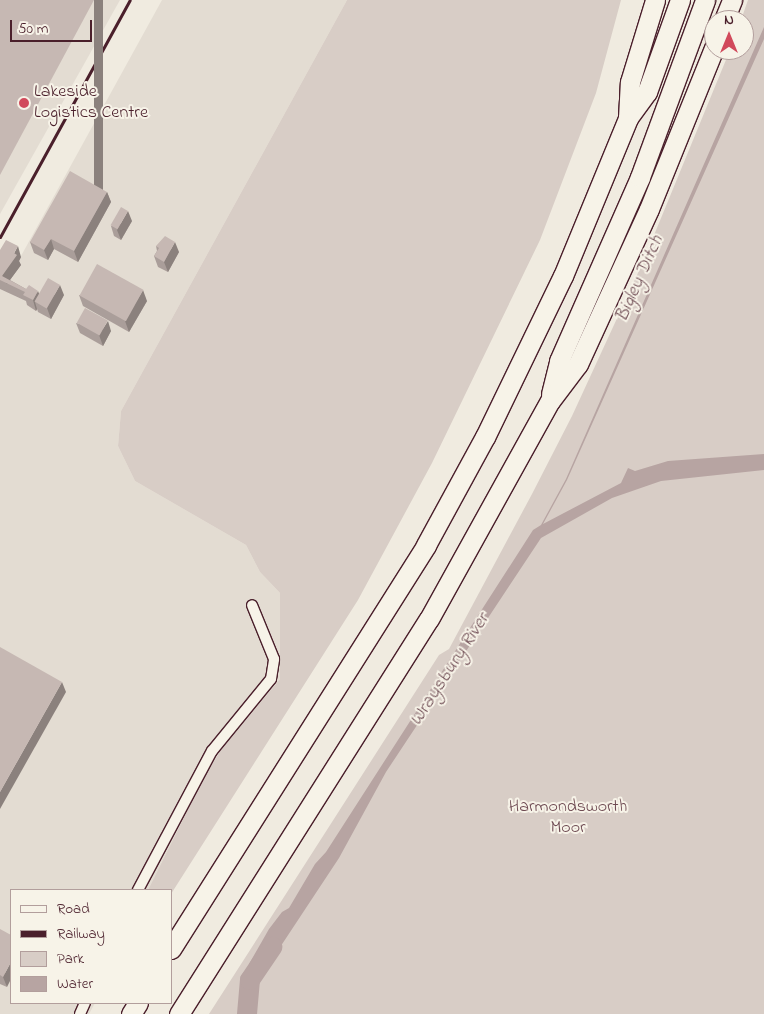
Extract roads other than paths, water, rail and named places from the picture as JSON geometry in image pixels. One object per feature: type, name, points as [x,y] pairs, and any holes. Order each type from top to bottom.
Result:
[{"type":"highway","points":[[628,118],[630,82],[655,0]]},
{"type":"highway","points":[[172,947],[426,545],[485,437],[562,276],[628,118],[650,87],[680,0]]},
{"type":"highway","points":[[550,401],[559,361],[640,177],[705,0]]},
{"type":"highway","points":[[179,1014],[429,619],[550,401],[578,364],[617,283],[709,60]]},
{"type":"street","points":[[139,889],[212,751],[271,679],[274,659],[252,605]]},
{"type":"water","points":[[764,27],[764,39],[567,480],[543,524],[621,483],[628,468],[635,471],[668,461],[764,454],[764,470],[661,481],[612,498],[541,538],[386,772],[339,858],[263,973],[249,964],[269,929],[282,912],[289,908],[315,864],[326,852],[533,530],[541,525],[566,479],[750,60],[754,60],[754,50]]},
{"type":"waterway","name":"Wraysbury River","points":[[247,1014],[250,980],[272,947]]},
{"type":"railway","points":[[0,237],[130,0]]},
{"type":"place","name":"Lakeside Logistics Centre","points":[[24,103]]},
{"type":"water label","name":"Bigley Ditch","points":[[640,279]]},
{"type":"park label","name":"Harmondsworth Moor","points":[[568,818]]}]
